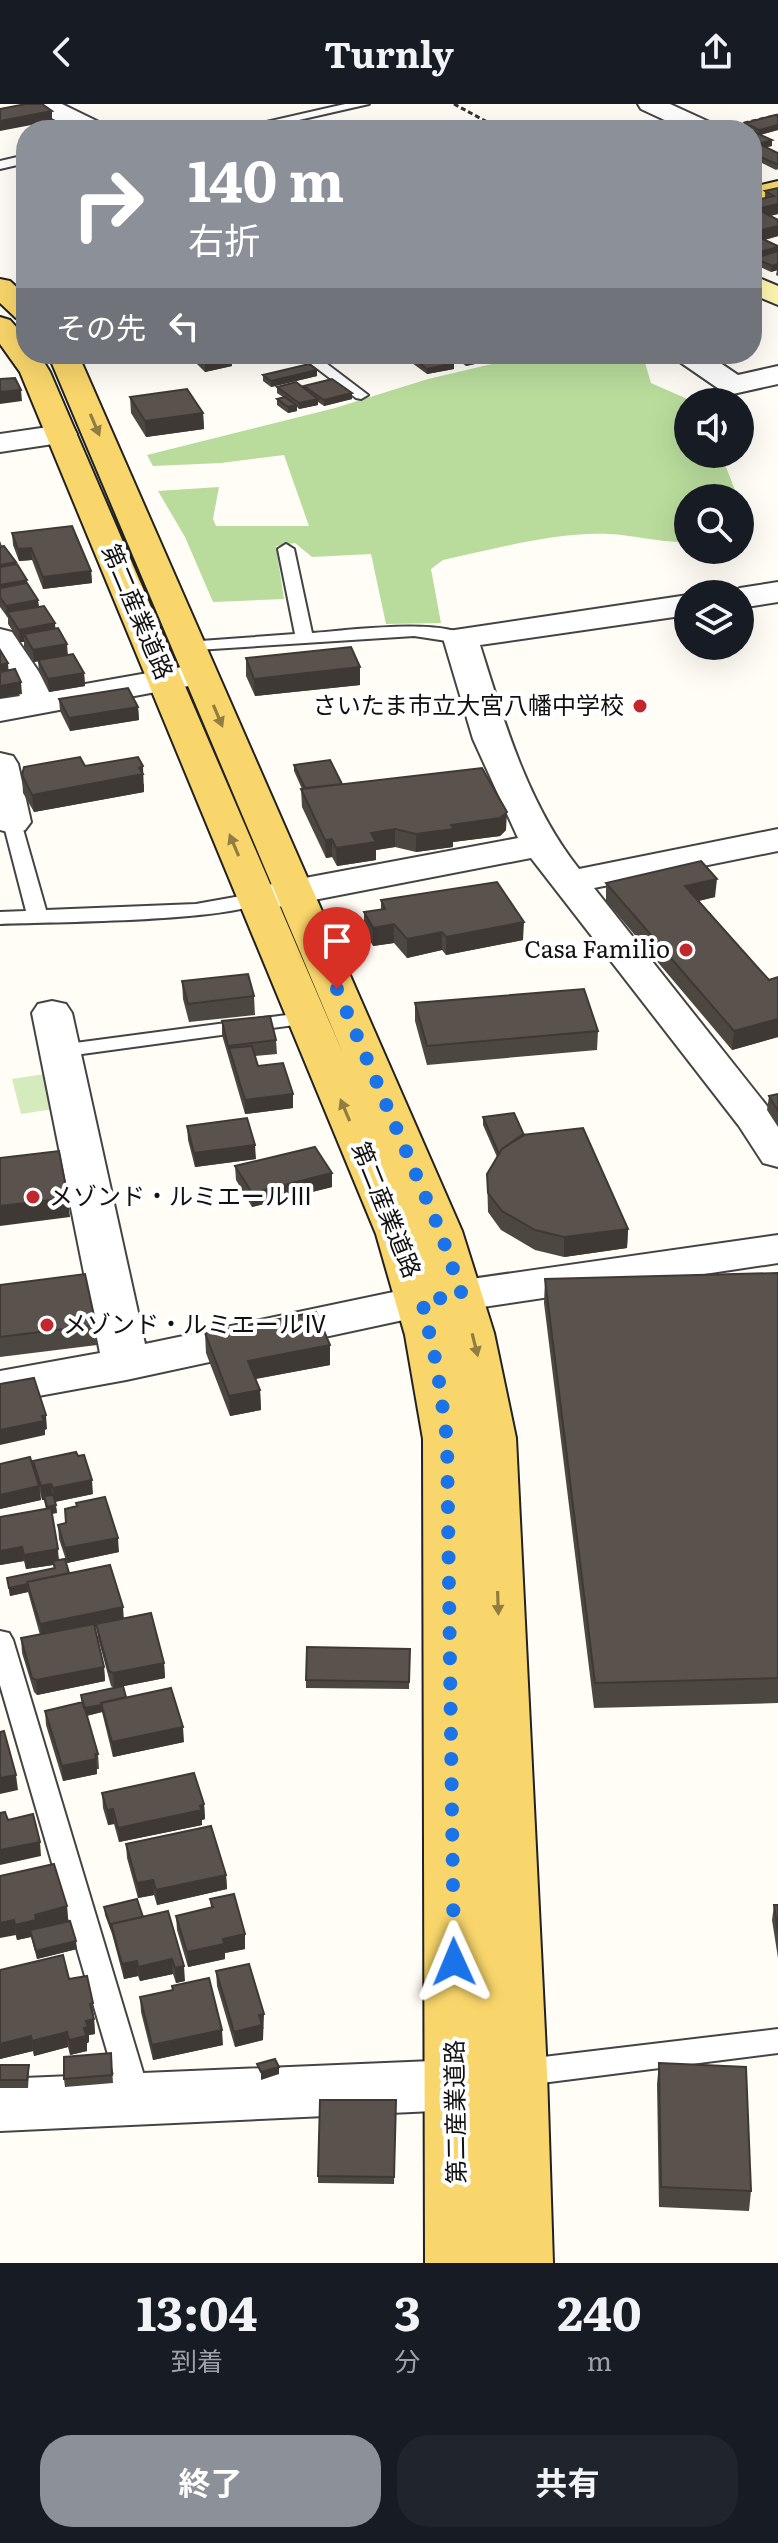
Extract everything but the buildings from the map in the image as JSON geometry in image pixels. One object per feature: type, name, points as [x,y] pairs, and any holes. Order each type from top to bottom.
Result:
[{"type":"main road","name":"第二産業道路","points":[[0,287],[16,325]]},
{"type":"main road","name":"第二産業道路","points":[[32,364],[62,434],[184,666]]},
{"type":"main road","name":"第二産業道路","points":[[34,364],[184,666],[275,896],[327,1016],[440,1231],[442,1298],[437,1367],[447,1439],[457,2263]]},
{"type":"main road","name":"第二産業道路","points":[[442,1298],[479,1364],[492,1438],[517,2073],[521,2263]]},
{"type":"street","points":[[650,104],[695,120]]},
{"type":"street","points":[[32,105],[70,120]]},
{"type":"street","points":[[702,364],[733,385],[778,375]]},
{"type":"street","points":[[0,443],[62,434]]},
{"type":"street","points":[[754,596],[778,592]]},
{"type":"street","points":[[674,607],[460,638],[491,739],[540,845],[757,1121],[778,1154]]},
{"type":"street","points":[[4,651],[42,703]]},
{"type":"street","points":[[0,710],[42,703],[184,666]]},
{"type":"street","points":[[0,764],[12,822]]},
{"type":"street","points":[[569,882],[778,840]]},
{"type":"street","points":[[275,896],[540,845]]},
{"type":"street","points":[[56,1032],[126,1364]]},
{"type":"street","points":[[0,1387],[442,1298],[778,1249]]},
{"type":"street","points":[[0,2105],[456,2085],[517,2073]]},
{"type":"lane","points":[[301,120],[363,104]]},
{"type":"lane","points":[[319,364],[361,395]]},
{"type":"lane","points":[[286,549],[304,638]]},
{"type":"lane","points":[[184,666],[304,638],[414,631],[460,638]]},
{"type":"lane","points":[[12,822],[37,915]]},
{"type":"lane","points":[[0,918],[196,910],[275,896]]},
{"type":"lane","points":[[56,1032],[327,1016]]},
{"type":"lane","points":[[0,1640],[136,2099]]},
{"type":"lane","points":[[517,2073],[778,2041]]},
{"type":"path","points":[[454,104],[484,120]]},
{"type":"path","points":[[755,120],[778,115]]},
{"type":"green space","points":[[492,364],[645,364],[651,383],[674,393],[674,468],[726,468],[733,484],[674,484],[674,541],[587,534],[525,542],[443,560],[431,569],[441,623],[386,624],[371,554],[312,557],[295,543],[276,546],[284,599],[213,602],[185,537],[158,491],[219,487],[213,519],[216,526],[309,526],[284,455],[221,463],[153,466],[147,455],[335,408],[428,379]]},
{"type":"green space","points":[[50,1073],[60,1108],[21,1114],[12,1079]]},
{"type":"place","name":"さいたま市立大宮八幡中学校","points":[[640,706]]},
{"type":"place","name":"Casa Familio","points":[[686,950]]},
{"type":"place","name":"メゾンド・ルミエールⅢ","points":[[33,1197]]},
{"type":"place","name":"メゾンド・ルミエールⅣ","points":[[47,1325]]},
{"type":"route","points":[[337,989],[440,1231],[462,1295],[422,1301],[437,1367],[447,1439],[454,1962]]}]
